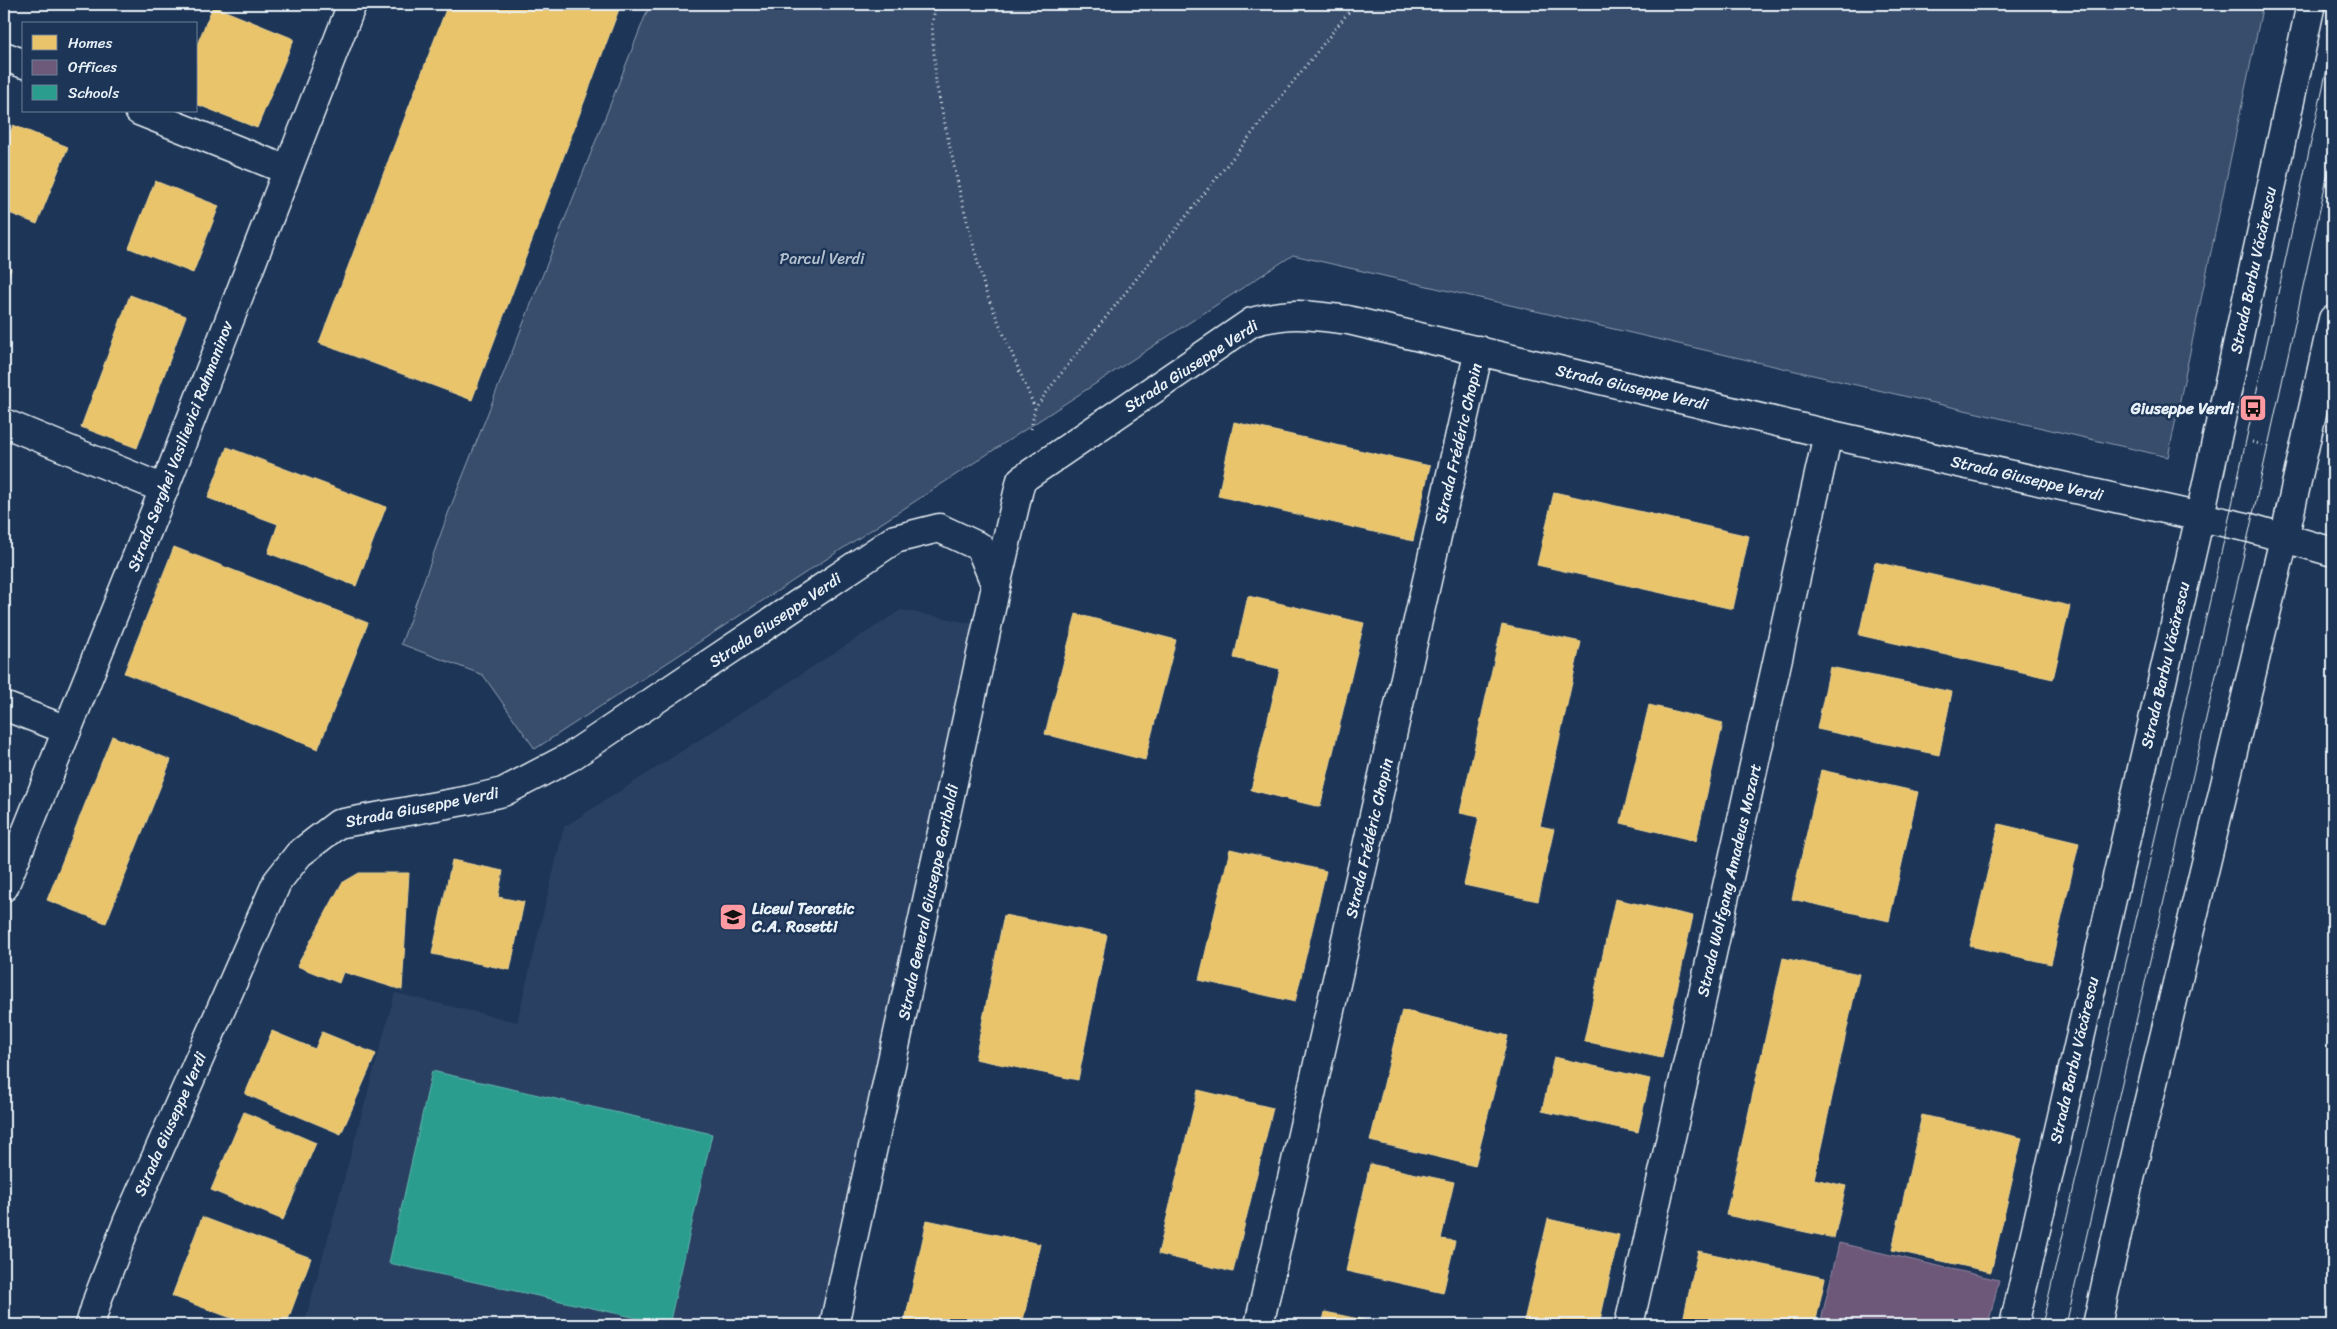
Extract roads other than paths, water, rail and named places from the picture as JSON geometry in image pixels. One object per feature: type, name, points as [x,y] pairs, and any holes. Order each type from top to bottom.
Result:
[{"type":"street","name":"Strada Serghei Vasilievici Rahmaninov","points":[[4,887],[164,489],[352,4]]},
{"type":"street","name":"Strada Barbu Văcărescu","points":[[2014,1325],[2218,434],[2311,4]]},
{"type":"street","points":[[4,56],[22,63]]},
{"type":"street","points":[[142,112],[287,170]]},
{"type":"street","name":"Strada Giuseppe Verdi","points":[[1022,480],[1252,322],[1276,315],[1297,313],[1348,320],[1479,350],[1828,434],[2250,528],[2333,552]]},
{"type":"street","points":[[2097,1325],[2123,1206],[2304,454],[2333,319]]},
{"type":"street","name":"Strada Frédéric Chopin","points":[[1260,1325],[1479,350]]},
{"type":"street","points":[[4,423],[164,489]]},
{"type":"street","name":"Strada Wolfgang Amadeus Mozart","points":[[1629,1325],[1828,434]]},
{"type":"street","name":"Strada General Giuseppe Garibaldi","points":[[834,1325],[996,586],[1022,480]]},
{"type":"street","name":"Strada Giuseppe Verdi","points":[[90,1325],[98,1298],[127,1223],[269,900],[277,882],[299,854],[338,824],[504,792],[570,758],[894,539],[939,528],[980,548],[996,586]]},
{"type":"street","points":[[4,706],[66,730]]},
{"type":"tram line","points":[[2042,1325],[2228,523],[2333,41]]},
{"type":"tram line","points":[[2066,1325],[2250,528],[2333,150]]},
{"type":"place","name":"Giuseppe Verdi","points":[[2253,408]]},
{"type":"place","name":"Liceul Teoretic C.A. Rosetti","points":[[733,917]]},
{"type":"park label","name":"Parcul Verdi","points":[[822,258]]}]
